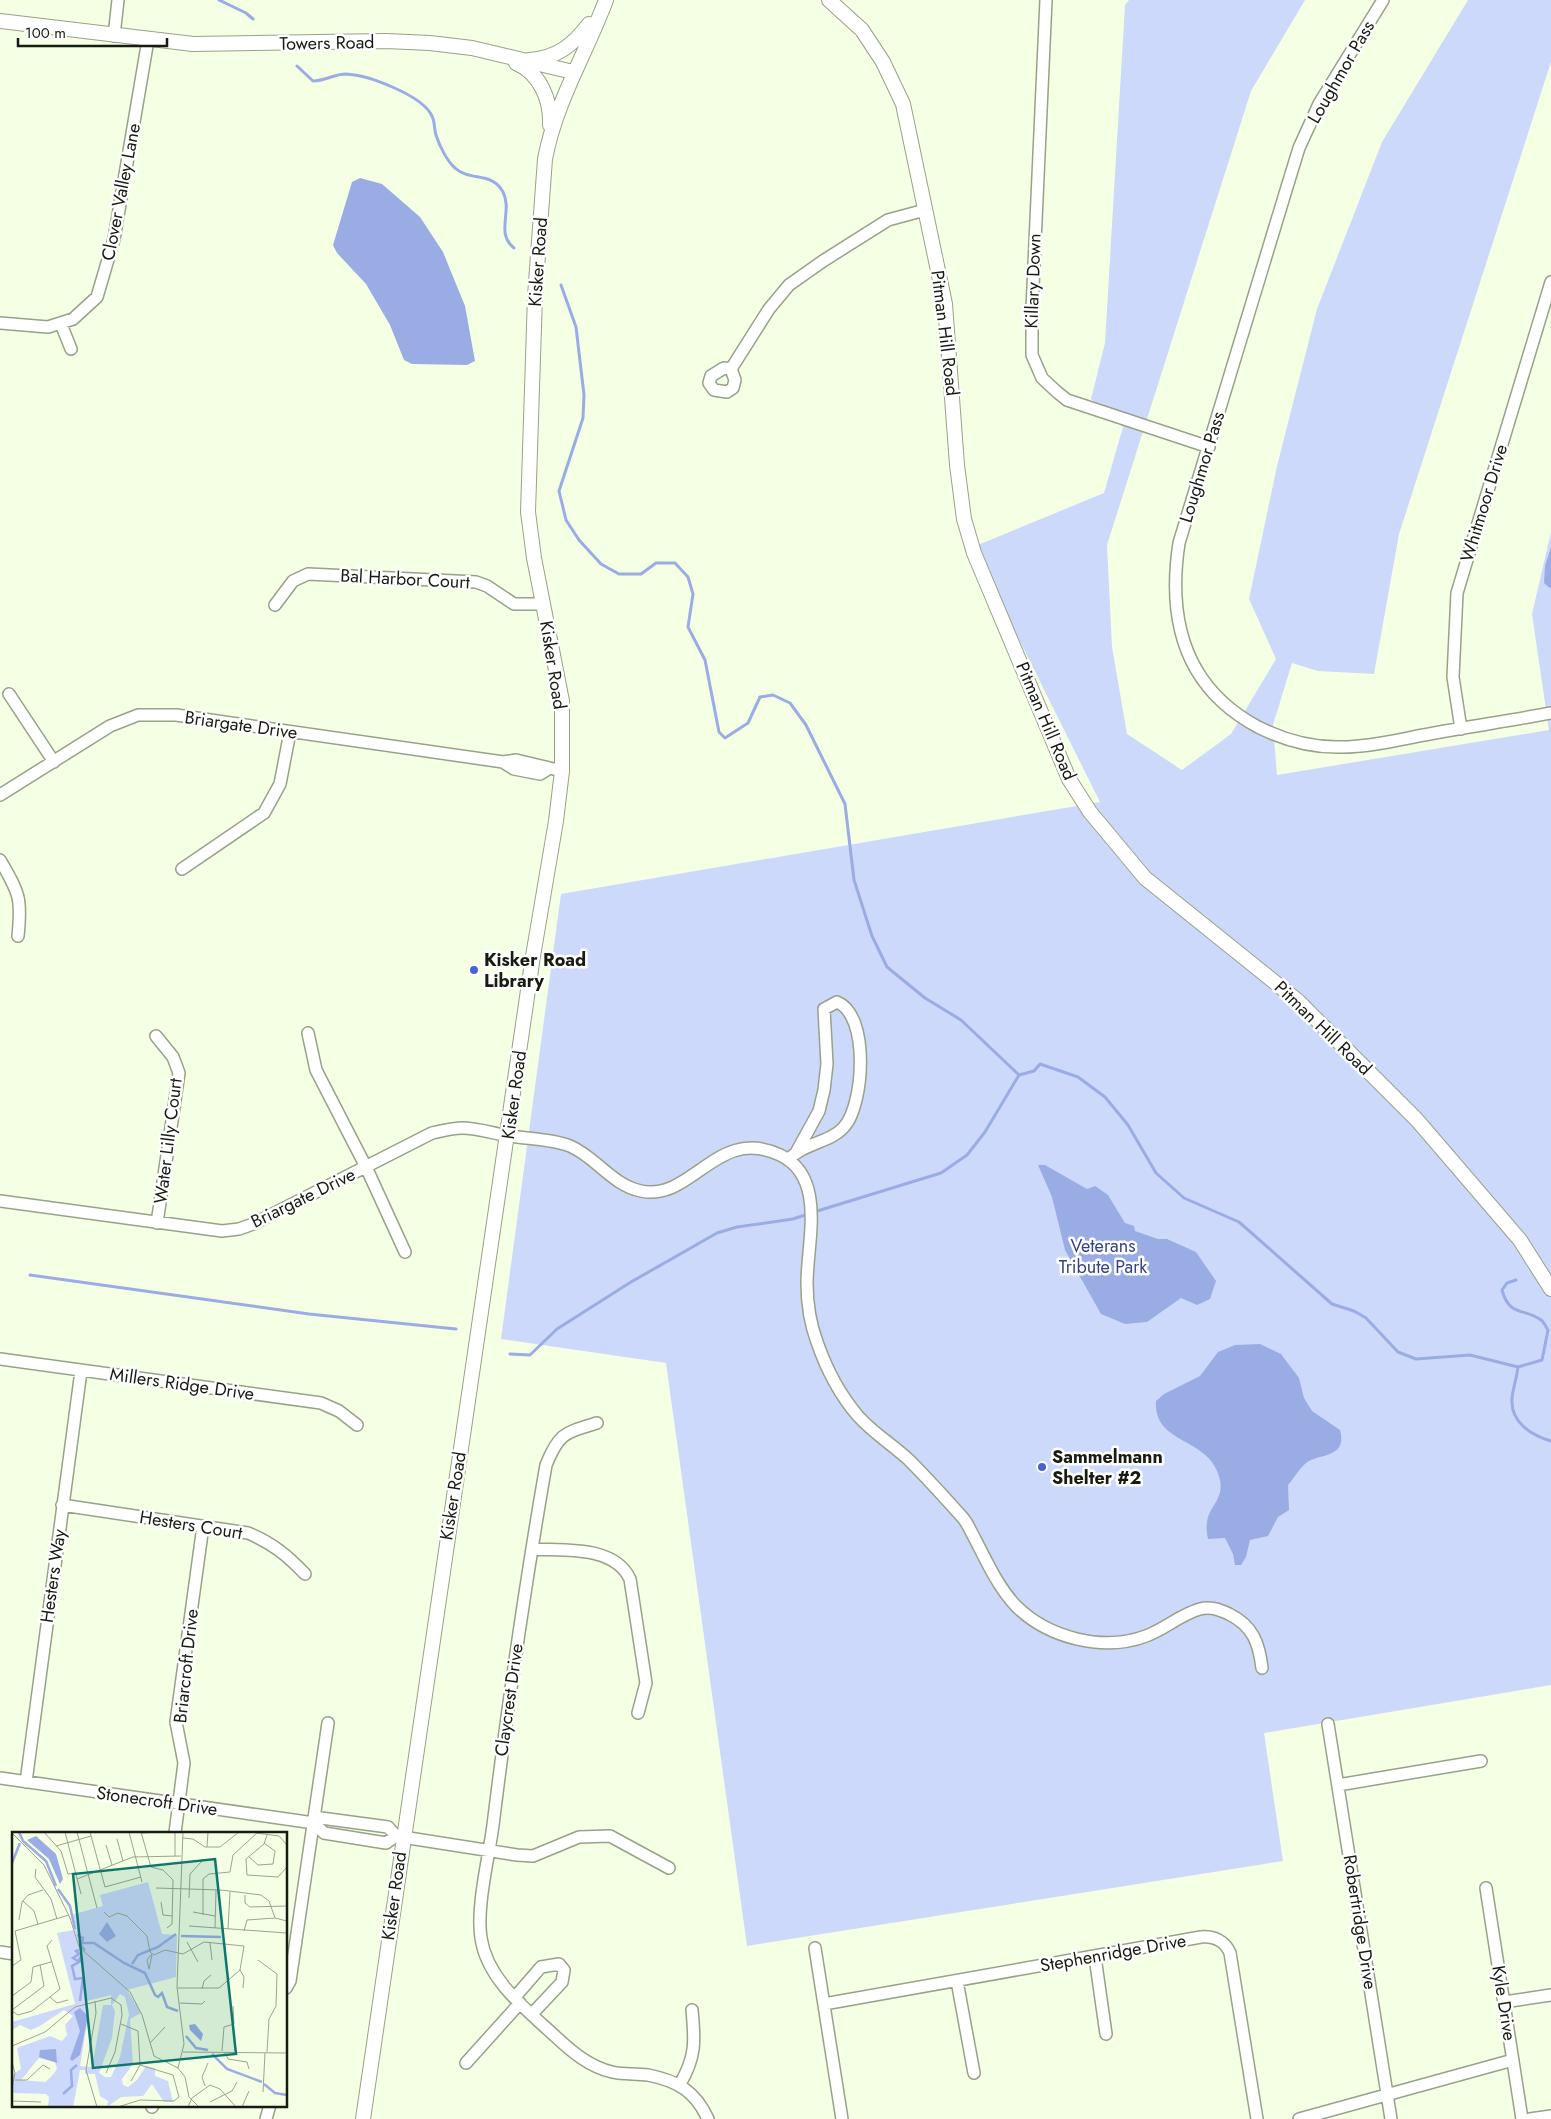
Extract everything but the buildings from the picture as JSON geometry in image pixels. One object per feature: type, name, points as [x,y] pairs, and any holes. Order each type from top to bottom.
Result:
[{"type":"main road","name":"Pitman Hill Road","points":[[829,0],[862,30],[883,62],[903,104],[945,304],[957,465],[964,519],[974,553],[1069,779],[1090,812],[1145,878],[1298,1001],[1417,1120],[1520,1240],[1551,1288]]},
{"type":"main road","points":[[519,60],[552,56],[568,48],[605,2]]},
{"type":"main road","points":[[573,72],[605,2]]},
{"type":"main road","name":"Towers Road","points":[[0,21],[148,40],[233,45],[386,41],[456,46],[573,72]]},
{"type":"main road","points":[[497,54],[526,68],[538,79],[549,110],[549,140]]},
{"type":"main road","name":"Kisker Road","points":[[362,2119],[399,1836],[508,1136],[533,956],[556,822],[555,770],[562,701],[542,604],[528,512],[535,296],[549,140],[573,72]]},
{"type":"street","points":[[114,36],[118,0]]},
{"type":"street","name":"Killary Down","points":[[1046,0],[1032,299],[1032,355],[1036,368],[1048,384],[1067,400],[1209,447]]},
{"type":"street","name":"Loughmor Pass","points":[[1383,0],[1319,104],[1299,148],[1179,543],[1174,586],[1183,640],[1205,685],[1233,712],[1278,737],[1312,744],[1344,748],[1551,714]]},
{"type":"street","name":"Clover Valley Lane","points":[[0,322],[38,328],[61,324],[73,319],[85,310],[97,297],[104,279],[114,239],[148,40]]},
{"type":"street","points":[[731,369],[769,309],[789,285],[823,260],[888,220],[925,210]]},
{"type":"street","name":"Whitmoor Drive","points":[[1461,729],[1454,677],[1457,593],[1551,282]]},
{"type":"street","points":[[61,324],[71,349]]},
{"type":"street","name":"Bal Harbor Court","points":[[275,605],[293,581],[308,574],[476,582],[487,586],[514,604],[542,604]]},
{"type":"street","points":[[9,694],[54,762]]},
{"type":"street","name":"Briargate Drive","points":[[0,795],[110,726],[146,714],[176,715],[503,762],[514,769],[540,774],[555,770]]},
{"type":"street","points":[[182,870],[264,813],[271,804],[280,784],[290,732]]},
{"type":"street","points":[[0,860],[14,883],[19,898],[18,936]]},
{"type":"street","points":[[797,1150],[845,1127],[858,1093],[861,1071],[856,1031],[849,1012],[843,1004],[837,1002],[824,1009],[827,1064],[819,1110],[797,1150],[788,1160],[805,1177],[808,1186],[810,1216],[807,1280],[808,1308],[816,1340],[826,1367],[858,1416],[908,1460],[964,1519],[1002,1590],[1027,1616],[1062,1634],[1083,1640],[1108,1642],[1144,1637],[1201,1609],[1213,1608],[1238,1618],[1249,1627],[1257,1640],[1262,1668]]},
{"type":"street","points":[[308,1032],[316,1070],[366,1167],[405,1252]]},
{"type":"street","name":"Water Lilly Court","points":[[156,1036],[173,1057],[179,1073],[158,1222]]},
{"type":"street","name":"Briargate Drive","points":[[0,1201],[214,1231],[239,1229],[432,1133],[462,1128],[568,1145],[589,1157],[624,1186],[642,1192],[655,1192],[671,1188],[728,1153],[747,1147],[767,1150],[784,1156],[788,1160]]},
{"type":"street","name":"Millers Ridge Drive","points":[[0,1359],[321,1403],[339,1411],[357,1425]]},
{"type":"street","name":"Hesters Way","points":[[26,1782],[81,1371]]},
{"type":"street","name":"Claycrest Drive","points":[[597,1423],[572,1430],[555,1442],[546,1465],[500,1765],[490,1850],[482,1896],[481,1938],[489,1963],[502,1983],[517,2000],[578,2056],[612,2072],[648,2076],[680,2084],[700,2102],[708,2119]]},
{"type":"street","name":"Hesters Court","points":[[62,1505],[248,1533],[268,1541],[285,1552],[305,1574]]},
{"type":"street","name":"Briarcroft Drive","points":[[175,1832],[184,1763],[176,1722],[203,1526]]},
{"type":"street","points":[[532,1548],[602,1555],[626,1570],[630,1579],[646,1683],[638,1712]]},
{"type":"street","points":[[288,1984],[328,1724]]},
{"type":"street","name":"Robertridge Drive","points":[[1328,1724],[1391,2119]]},
{"type":"street","points":[[1338,1785],[1481,1761]]},
{"type":"street","name":"Stonecroft Drive","points":[[0,1778],[314,1823],[321,1818],[388,1827],[399,1836],[533,1856],[580,1837],[610,1836],[669,1868]]},
{"type":"street","name":"Kyle Drive","points":[[1486,1888],[1522,2119]]},
{"type":"street","name":"Stephenridge Drive","points":[[824,2004],[1209,1936],[1224,1944],[1230,1953],[1257,2119]]},
{"type":"street","points":[[815,1948],[842,2119]]},
{"type":"street","points":[[1095,1957],[1106,2034]]},
{"type":"street","points":[[466,2063],[541,1967],[559,1964],[564,1970],[562,1982],[532,2014]]},
{"type":"street","points":[[957,1981],[974,2072]]},
{"type":"street","points":[[1504,2002],[1551,1995]]},
{"type":"street","points":[[680,2084],[690,2066],[694,2051],[692,2010]]},
{"type":"street","points":[[1299,2119],[1387,2093],[1513,2060]]},
{"type":"street","points":[[266,2119],[270,2106]]},
{"type":"street","points":[[1530,2119],[1551,2116]]},
{"type":"green space","name":"Veterans Tribute Park","points":[[1129,0],[1305,0],[1251,91],[1107,545],[1112,647],[1127,734],[1182,770],[1231,734],[1276,659],[1249,599],[1277,466],[1317,309],[1382,142],[1468,0],[1551,0],[1551,62],[1399,534],[1374,674],[1318,671],[1292,663],[1273,725],[1277,775],[1549,730],[1532,614],[1551,532],[1551,1685],[1264,1733],[1283,1861],[747,1946],[666,1363],[501,1339],[561,894],[1100,802],[973,547],[1104,493],[1123,427],[1091,399],[1105,343],[1125,5]]},
{"type":"water","points":[[360,178],[382,184],[420,217],[443,252],[465,306],[475,361],[467,365],[412,364],[404,360],[390,325],[366,284],[337,253],[333,245],[352,182]]},
{"type":"water","points":[[1551,547],[1551,589],[1544,583],[1545,566]]},
{"type":"water","points":[[1038,1165],[1045,1165],[1087,1189],[1095,1186],[1108,1195],[1125,1223],[1134,1226],[1135,1231],[1158,1239],[1167,1239],[1196,1252],[1216,1281],[1210,1299],[1197,1305],[1181,1298],[1147,1322],[1125,1324],[1101,1314],[1065,1250],[1052,1197]]},
{"type":"water","points":[[1260,1344],[1281,1354],[1299,1378],[1304,1398],[1312,1411],[1340,1430],[1341,1439],[1340,1446],[1336,1451],[1311,1460],[1301,1468],[1288,1485],[1289,1510],[1278,1517],[1268,1536],[1250,1540],[1246,1557],[1241,1565],[1235,1565],[1233,1554],[1225,1538],[1208,1539],[1208,1517],[1218,1498],[1221,1487],[1215,1466],[1206,1455],[1163,1426],[1158,1416],[1156,1401],[1164,1394],[1200,1376],[1218,1352],[1235,1345]]},
{"type":"waterway","points":[[219,0],[246,13],[253,19]]},
{"type":"waterway","points":[[297,66],[313,81],[346,74],[380,82],[406,94],[426,108],[434,121],[435,133],[439,143],[452,165],[467,175],[493,181],[503,192],[506,199],[506,236],[508,242],[514,248]]},
{"type":"waterway","points":[[561,285],[576,327],[584,395],[583,418],[559,491],[566,520],[579,540],[601,564],[619,574],[641,574],[656,563],[675,563],[688,577],[693,594],[688,627],[705,660],[719,732],[725,738],[748,723],[760,697],[773,695],[790,703],[806,725],[845,804],[854,880],[872,936],[887,967],[925,998],[961,1020],[1019,1075]]},
{"type":"waterway","points":[[814,1212],[941,1173],[967,1155],[985,1132],[1019,1075],[1034,1071],[1040,1064],[1078,1077],[1105,1097],[1128,1125],[1156,1173],[1184,1198],[1239,1222],[1332,1304],[1354,1311],[1366,1318],[1398,1352],[1416,1359],[1470,1355],[1518,1367],[1542,1360],[1548,1330],[1544,1323],[1535,1316],[1513,1308],[1505,1299],[1502,1290],[1507,1283],[1516,1280]]},
{"type":"waterway","points":[[510,1354],[530,1355],[557,1329],[631,1282],[717,1233],[737,1227],[793,1219],[808,1214]]},
{"type":"waterway","points":[[30,1275],[309,1314],[456,1329]]},
{"type":"waterway","points":[[1518,1367],[1512,1398],[1514,1414],[1518,1421],[1529,1431],[1551,1441]]},
{"type":"place","name":"Kisker Road Library","points":[[474,970]]},
{"type":"place","name":"Sammelmann Shelter #2","points":[[1042,1467]]}]
